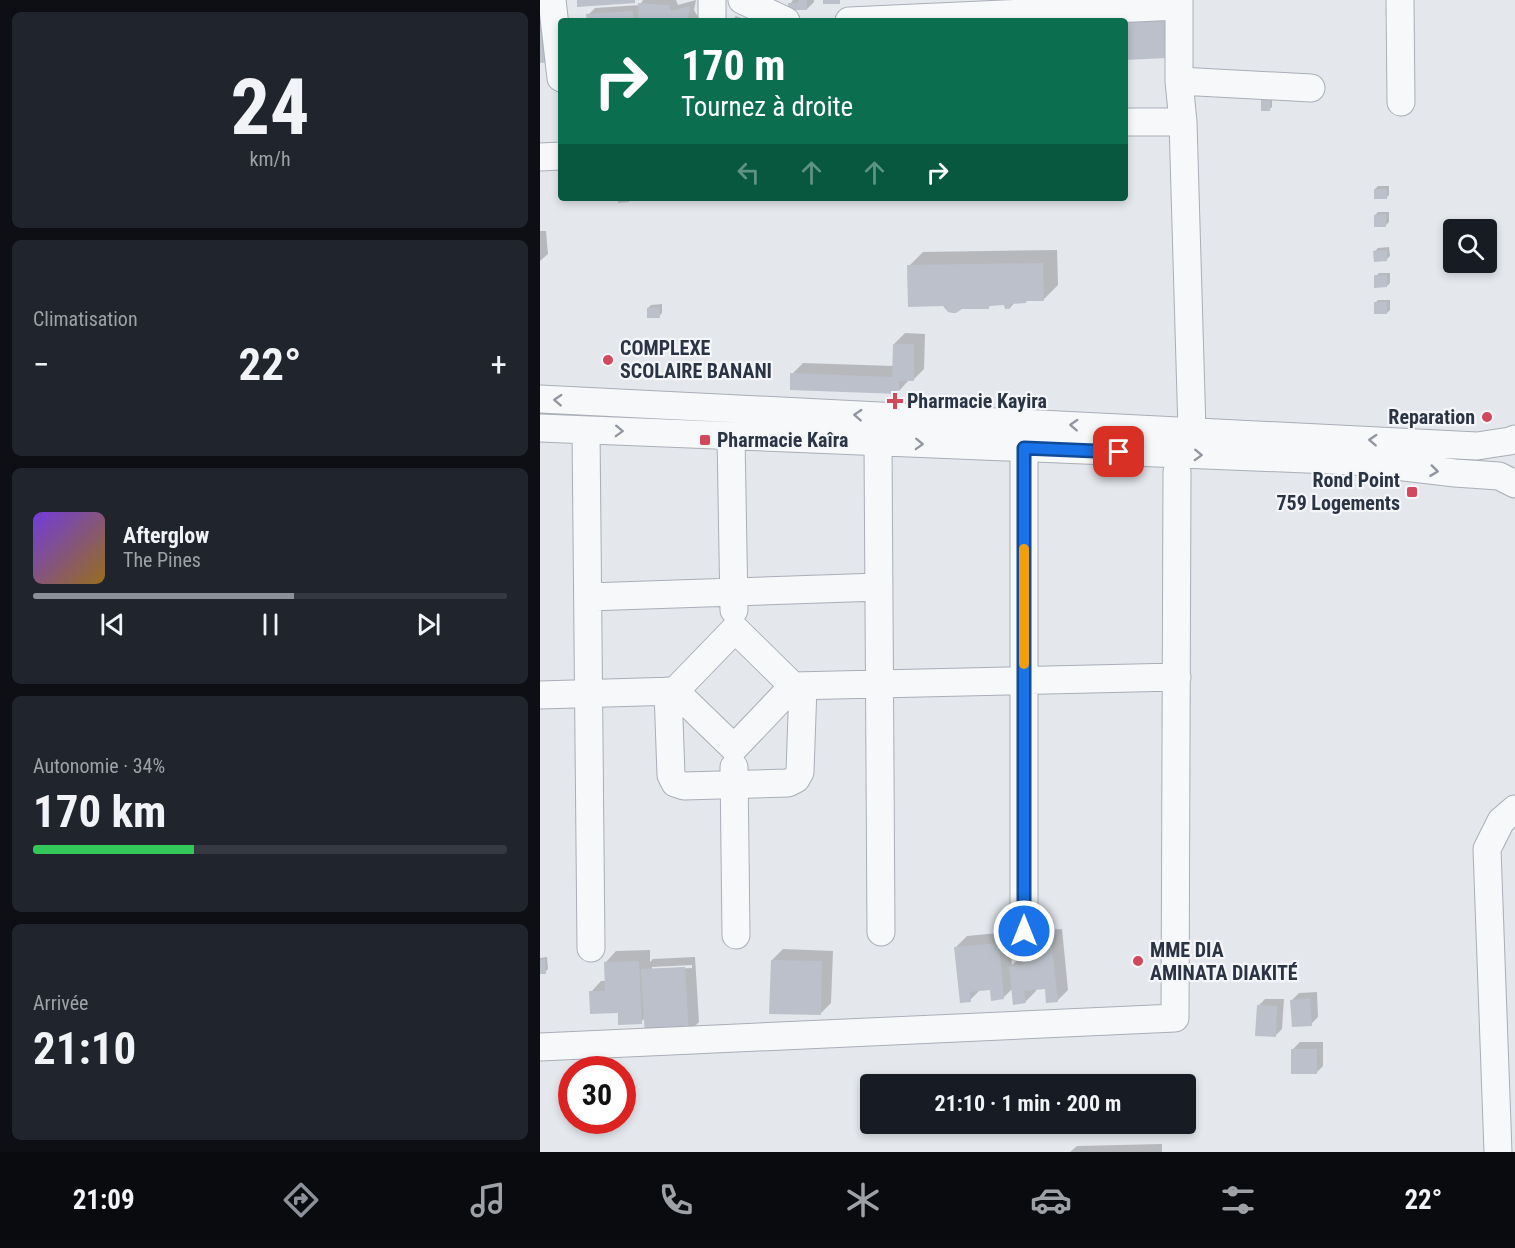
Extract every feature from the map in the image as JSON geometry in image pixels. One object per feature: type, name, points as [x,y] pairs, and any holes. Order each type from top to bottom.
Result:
[{"type":"street","points":[[712,0],[712,18]]},
{"type":"street","points":[[742,0],[780,18]]},
{"type":"street","points":[[1400,0],[1401,102]]},
{"type":"street","points":[[548,1],[558,60]]},
{"type":"street","points":[[899,18],[1179,3],[1179,81],[1183,122],[1192,431]]},
{"type":"street","points":[[1179,81],[1311,88]]},
{"type":"street","points":[[1128,122],[1183,122]]},
{"type":"street","points":[[540,157],[558,156]]},
{"type":"street","points":[[540,399],[1477,446],[1515,439]]},
{"type":"street","points":[[540,428],[1354,461],[1499,476],[1515,484]]},
{"type":"street","points":[[586,430],[591,948]]},
{"type":"street","points":[[672,691],[671,775],[675,783],[684,786],[788,783],[798,776],[798,686],[735,629],[732,436]]},
{"type":"street","points":[[878,442],[881,932]]},
{"type":"street","points":[[1024,448],[1024,931]]},
{"type":"street","points":[[540,1047],[1175,1018],[1178,472]]},
{"type":"street","points":[[588,597],[879,588]]},
{"type":"street","points":[[540,695],[672,691],[735,629]]},
{"type":"street","points":[[736,935],[734,748],[798,686],[1177,677]]},
{"type":"street","points":[[672,691],[734,748]]},
{"type":"street","points":[[1497,1152],[1487,849],[1501,821],[1515,809]]},
{"type":"building","points":[[577,0],[635,0],[635,3],[577,7]]},
{"type":"building","points":[[798,0],[807,0],[807,10],[788,10],[788,3],[798,3]]},
{"type":"building","points":[[823,0],[840,0],[840,4],[823,4]]},
{"type":"building","points":[[638,3],[669,5],[671,11],[690,6],[688,18],[639,18]]},
{"type":"building","points":[[633,11],[634,18],[587,18],[586,14]]},
{"type":"building","points":[[540,13],[552,62],[540,63]]},
{"type":"building","points":[[1170,17],[1170,29],[1164,29],[1166,58],[1128,60],[1128,23],[1153,21],[1153,18]]},
{"type":"building","points":[[1261,96],[1270,96],[1270,111],[1261,111]]},
{"type":"building","points":[[1374,189],[1387,189],[1387,199],[1374,199]]},
{"type":"building","points":[[1386,214],[1386,227],[1374,227],[1374,215]]},
{"type":"building","points":[[1387,250],[1387,261],[1374,262],[1373,251]]},
{"type":"building","points":[[1043,263],[1044,301],[1010,304],[1010,309],[1005,309],[1004,305],[989,306],[989,309],[962,309],[956,313],[948,312],[943,306],[908,307],[907,265]]},
{"type":"building","points":[[1374,275],[1387,275],[1387,287],[1374,288]]},
{"type":"building","points":[[1374,302],[1387,302],[1387,314],[1374,314]]},
{"type":"building","points":[[659,307],[660,318],[647,318],[647,308]]},
{"type":"building","points":[[893,344],[914,344],[914,381],[899,381],[899,394],[790,390],[790,373],[892,377]]},
{"type":"building","points":[[1051,939],[1058,1002],[1046,1003],[1045,989],[1024,991],[1026,1003],[1013,1005],[1009,966],[1023,965],[1021,941]]},
{"type":"building","points":[[999,943],[1004,999],[991,1001],[990,990],[970,992],[971,1002],[960,1003],[954,947]]},
{"type":"building","points":[[545,959],[546,974],[540,974],[540,960]]},
{"type":"building","points":[[771,960],[822,961],[821,1015],[769,1014]]},
{"type":"building","points":[[639,961],[642,1024],[618,1025],[618,1013],[590,1014],[589,991],[605,991],[604,962]]},
{"type":"building","points":[[685,967],[689,1034],[645,1037],[641,969]]},
{"type":"building","points":[[1310,998],[1312,1026],[1292,1027],[1290,1000]]},
{"type":"building","points":[[1257,1005],[1277,1006],[1276,1037],[1255,1036]]},
{"type":"building","points":[[1291,1049],[1317,1049],[1317,1074],[1291,1074]]},
{"type":"slow traffic","points":[[1024,549],[1024,664]]},
{"type":"place","name":"COMPLEXE SCOLAIRE BANANI","points":[[608,360]]},
{"type":"place","name":"Pharmacie Kayira","points":[[895,401]]},
{"type":"place","name":"Reparation","points":[[1487,417]]},
{"type":"place","name":"Pharmacie Kaîra","points":[[705,440]]},
{"type":"place","name":"Rond Point 759 Logements","points":[[1412,492]]},
{"type":"place","name":"MME DIA AMINATA DIAKITÉ","points":[[1138,961]]},
{"type":"route","points":[[1024,931],[1024,448],[1119,452]]}]
